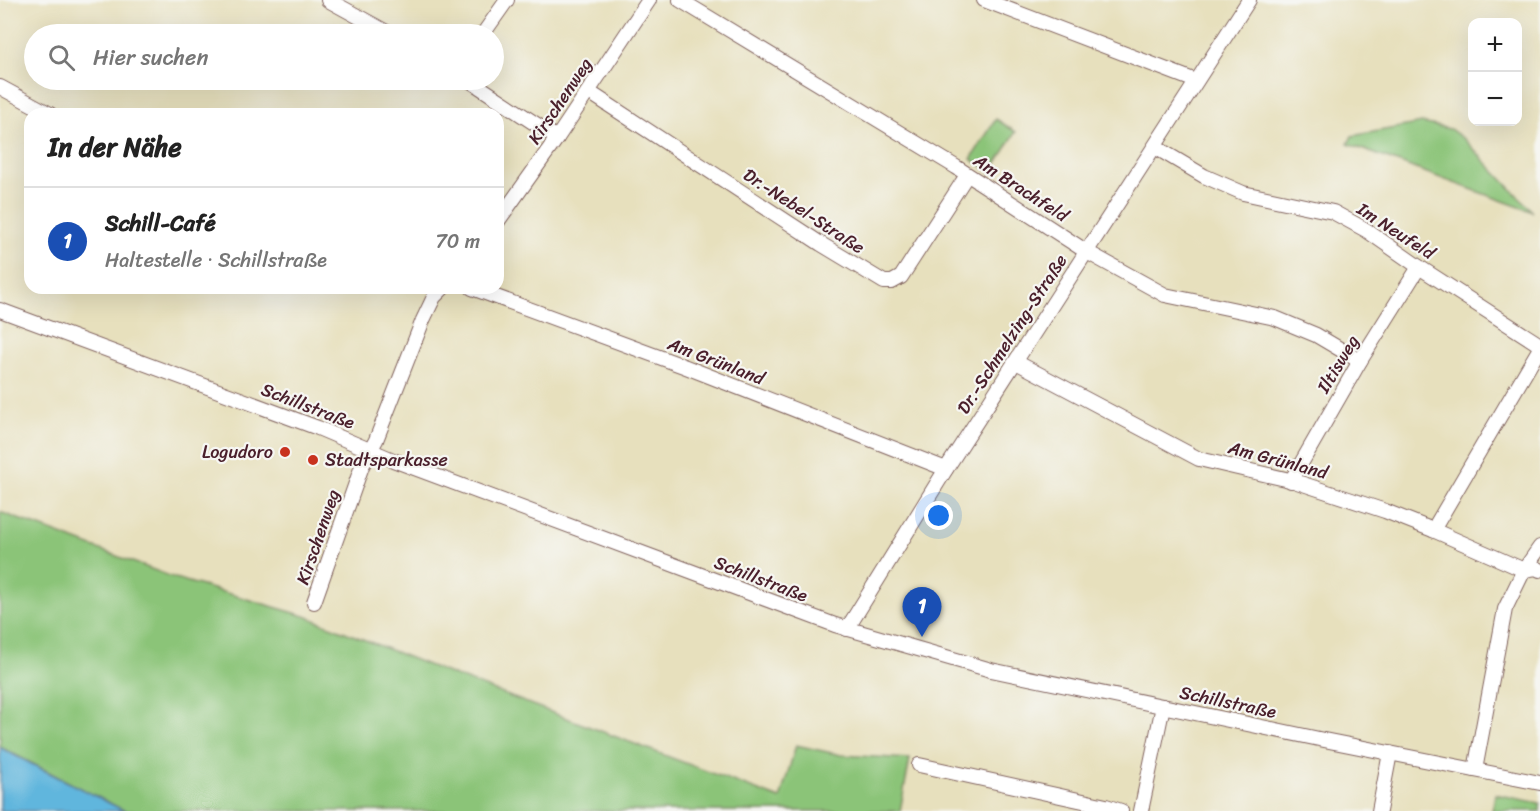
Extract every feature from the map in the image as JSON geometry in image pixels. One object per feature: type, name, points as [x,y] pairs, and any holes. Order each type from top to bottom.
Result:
[{"type":"street","points":[[328,0],[372,24]]},
{"type":"street","points":[[490,24],[507,0]]},
{"type":"street","name":"Kirschenweg","points":[[504,213],[589,92],[649,0]]},
{"type":"street","name":"Am Brachfeld","points":[[680,0],[967,175],[1087,252],[1165,296],[1275,318],[1316,335],[1360,361]]},
{"type":"street","points":[[984,0],[1196,81]]},
{"type":"street","name":"Dr.-Schmelzing-Straße","points":[[847,629],[946,469],[1249,0]]},
{"type":"street","points":[[0,87],[39,108]]},
{"type":"street","points":[[484,90],[557,138]]},
{"type":"street","name":"Dr.-Nebel-Straße","points":[[589,92],[834,253],[884,282],[892,282],[901,277],[967,175]]},
{"type":"street","name":"Im Neufeld","points":[[1155,147],[1204,176],[1243,193],[1333,212],[1366,230],[1540,347]]},
{"type":"street","name":"Iltisweg","points":[[1291,481],[1360,361],[1419,267]]},
{"type":"street","name":"Kirschenweg","points":[[314,602],[362,466],[423,320],[437,294]]},
{"type":"street","name":"Am Grünland","points":[[488,294],[698,372],[946,469]]},
{"type":"street","name":"Schillstraße","points":[[0,310],[318,428],[370,451],[800,614],[847,629],[991,670],[1540,783]]},
{"type":"street","points":[[1433,530],[1540,347]]},
{"type":"street","name":"Am Grünland","points":[[1016,362],[1199,459],[1291,481],[1385,511],[1524,570],[1536,568],[1540,570]]},
{"type":"street","points":[[1475,770],[1505,609],[1524,570],[1540,547]]},
{"type":"street","points":[[1141,811],[1163,706]]},
{"type":"street","points":[[1379,811],[1390,753]]},
{"type":"street","points":[[919,765],[1121,811]]},
{"type":"green space","points":[[996,119],[1016,132],[991,172],[971,159]]},
{"type":"green space","points":[[1422,123],[1450,129],[1464,139],[1533,212],[1348,144],[1352,136]]},
{"type":"green space","points":[[0,512],[175,578],[305,616],[453,675],[780,799],[796,745],[841,755],[910,759],[900,811],[125,811],[0,747]]},
{"type":"green space","points":[[1495,794],[1540,803],[1540,811],[1492,811]]},
{"type":"water","points":[[0,747],[10,753],[125,811],[0,811]]},
{"type":"place","name":"Logudoro","points":[[285,452]]},
{"type":"place","name":"Stadtsparkasse","points":[[313,460]]},
{"type":"place","name":"Schill-Café","points":[[922,637]]}]
